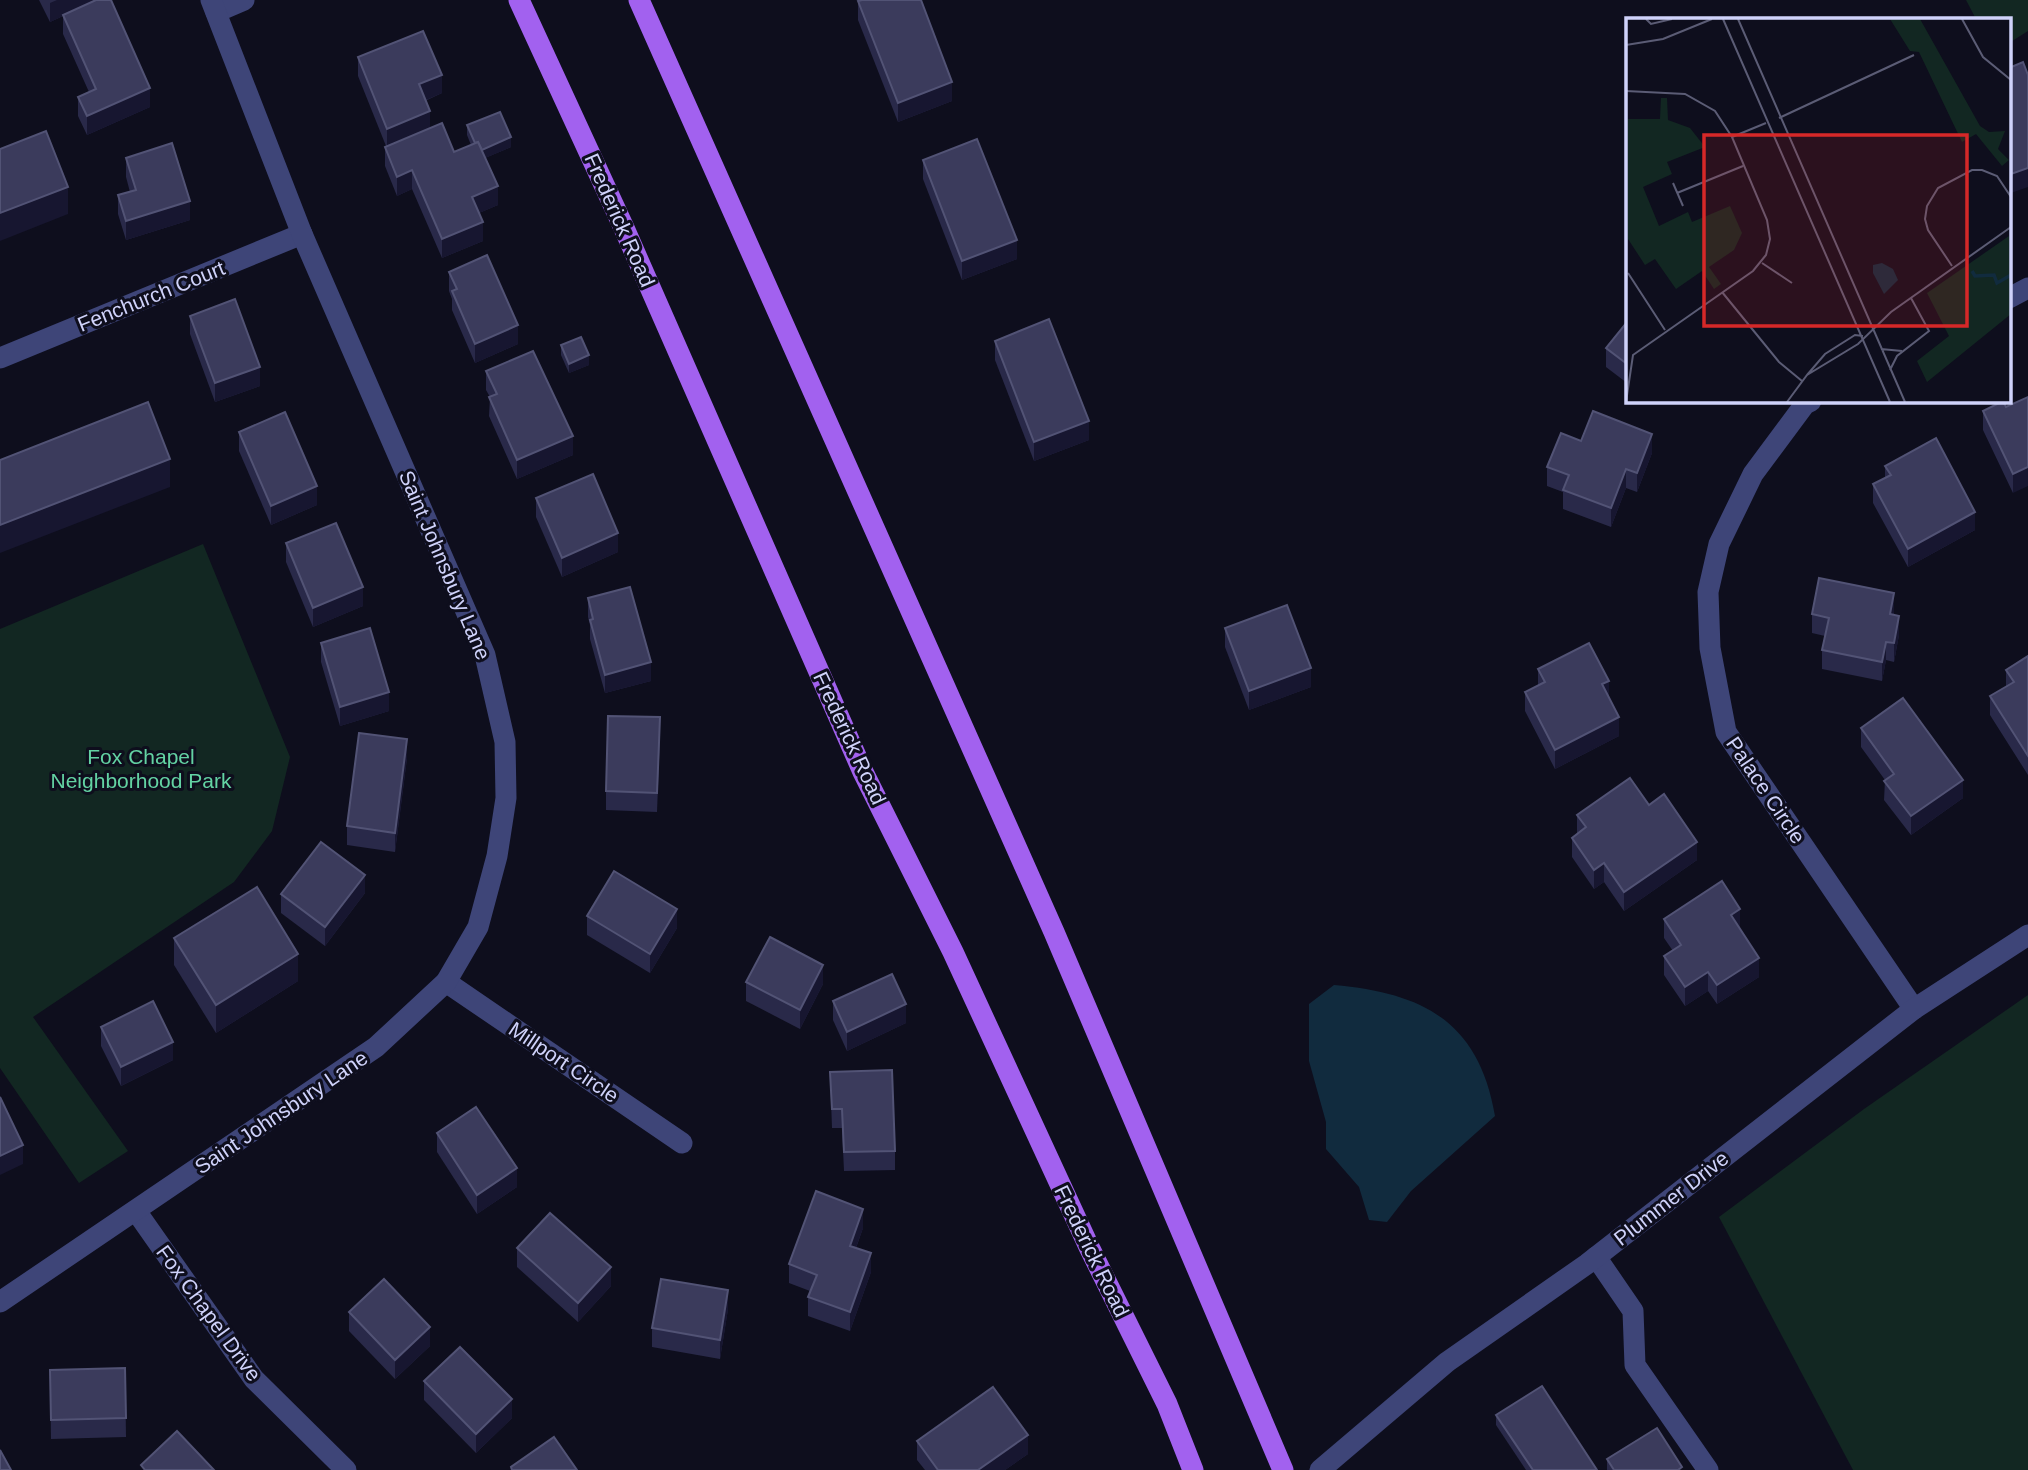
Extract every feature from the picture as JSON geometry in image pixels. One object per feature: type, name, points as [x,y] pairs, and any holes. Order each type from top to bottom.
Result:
[{"type":"main road","name":"Frederick Road","points":[[519,0],[624,228],[863,772],[953,952],[1090,1249],[1167,1404],[1193,1470]]},
{"type":"main road","points":[[639,0],[1054,932],[1283,1470]]},
{"type":"street","points":[[213,6],[244,0]]},
{"type":"street","name":"Saint Johnsbury Lane","points":[[0,1302],[376,1047],[446,982],[478,926],[497,856],[506,798],[505,742],[485,654],[302,234],[213,6]]},
{"type":"street","name":"Fenchurch Court","points":[[0,358],[302,234]]},
{"type":"street","points":[[2010,297],[2028,288]]},
{"type":"street","name":"Palace Circle","points":[[1809,402],[1753,474],[1720,544],[1708,592],[1710,648],[1726,732],[1914,1009]]},
{"type":"street","name":"Plummer Drive","points":[[1320,1470],[1447,1362],[1596,1256],[1914,1009],[2028,935]]},
{"type":"street","name":"Millport Circle","points":[[446,982],[682,1143]]},
{"type":"street","name":"Fox Chapel Drive","points":[[136,1211],[254,1379],[346,1470]]},
{"type":"street","points":[[1596,1256],[1633,1311],[1635,1366],[1708,1470]]},
{"type":"green space","points":[[1966,0],[2028,0],[2028,31],[2010,42],[2010,18],[1975,18]]},
{"type":"green space","name":"Fox Chapel Neighborhood Park","points":[[203,544],[290,757],[272,831],[234,882],[33,1017],[128,1151],[79,1183],[0,1068],[0,629]]},
{"type":"green space","points":[[2028,995],[2028,1470],[1853,1470],[1719,1217],[1864,1109]]},
{"type":"water","points":[[1334,985],[1395,996],[1420,1005],[1442,1018],[1461,1035],[1476,1057],[1487,1084],[1495,1116],[1411,1191],[1387,1222],[1369,1220],[1359,1187],[1326,1149],[1326,1122],[1309,1061],[1309,1004]]},
{"type":"building","points":[[96,0],[111,0],[150,88],[87,116],[78,97],[96,89],[63,15]]},
{"type":"building","points":[[921,0],[952,82],[898,103],[858,1]]},
{"type":"building","points":[[423,31],[442,75],[419,84],[430,111],[387,129],[358,57]]},
{"type":"building","points":[[2023,62],[2028,75],[2028,168],[2011,174],[2010,171],[2010,68]]},
{"type":"building","points":[[500,112],[511,137],[482,150],[478,142],[475,143],[467,125]]},
{"type":"building","points":[[442,123],[454,152],[478,142],[498,186],[472,197],[483,222],[442,239],[412,170],[397,177],[385,147]]},
{"type":"building","points":[[46,131],[68,187],[0,213],[0,149]]},
{"type":"building","points":[[977,139],[1017,240],[962,261],[923,160]]},
{"type":"building","points":[[172,143],[190,201],[126,221],[118,195],[136,190],[126,158]]},
{"type":"building","points":[[487,255],[518,325],[475,344],[452,291],[457,289],[449,272]]},
{"type":"building","points":[[235,299],[260,367],[215,383],[190,316]]},
{"type":"building","points":[[1049,319],[1089,421],[1034,442],[995,341]]},
{"type":"building","points":[[1626,323],[1626,363],[1606,348]]},
{"type":"building","points":[[581,337],[589,355],[569,364],[561,345]]},
{"type":"building","points":[[533,351],[573,436],[517,460],[489,397],[497,394],[486,371]]},
{"type":"building","points":[[2028,397],[2028,467],[2013,474],[1983,411],[2001,402],[2006,407]]},
{"type":"building","points":[[148,402],[170,459],[0,525],[0,460]]},
{"type":"building","points":[[1593,411],[1652,434],[1637,473],[1626,469],[1611,508],[1563,490],[1569,475],[1547,467],[1561,433],[1581,441]]},
{"type":"building","points":[[285,412],[317,486],[271,506],[239,432]]},
{"type":"building","points":[[1936,438],[1975,512],[1908,549],[1873,484],[1891,475],[1885,466]]},
{"type":"building","points":[[593,474],[618,533],[562,558],[536,498]]},
{"type":"building","points":[[336,523],[363,587],[313,608],[286,543]]},
{"type":"building","points":[[1819,578],[1894,593],[1890,614],[1899,616],[1894,643],[1886,642],[1882,662],[1822,650],[1829,618],[1812,614]]},
{"type":"building","points":[[630,587],[651,662],[605,675],[590,620],[593,619],[588,598]]},
{"type":"building","points":[[1287,605],[1311,668],[1249,691],[1225,628]]},
{"type":"building","points":[[370,628],[389,692],[340,707],[321,643]]},
{"type":"building","points":[[1589,643],[1609,681],[1602,684],[1619,717],[1555,750],[1525,692],[1545,682],[1538,669]]},
{"type":"building","points":[[2028,656],[2028,756],[1990,696],[2014,682],[2006,670]]},
{"type":"building","points":[[1903,698],[1963,780],[1911,816],[1884,781],[1894,774],[1861,728]]},
{"type":"building","points":[[608,716],[660,717],[657,793],[606,791]]},
{"type":"building","points":[[359,733],[407,739],[395,833],[347,826]]},
{"type":"building","points":[[1630,778],[1649,805],[1664,794],[1697,842],[1624,892],[1604,863],[1594,870],[1572,838],[1586,827],[1577,815]]},
{"type":"building","points":[[321,842],[365,875],[325,927],[281,894]]},
{"type":"building","points":[[614,871],[677,909],[650,954],[587,916]]},
{"type":"building","points":[[1722,881],[1740,909],[1731,915],[1759,958],[1717,985],[1708,972],[1685,987],[1664,956],[1681,945],[1664,919]]},
{"type":"building","points":[[257,887],[298,954],[216,1005],[174,938]]},
{"type":"building","points":[[770,937],[823,965],[800,1010],[746,982]]},
{"type":"building","points":[[892,974],[906,1004],[847,1032],[833,1001]]},
{"type":"building","points":[[153,1001],[173,1042],[121,1067],[101,1027]]},
{"type":"building","points":[[892,1070],[895,1151],[844,1152],[842,1109],[832,1109],[830,1072]]},
{"type":"building","points":[[0,1097],[23,1145],[0,1156]]},
{"type":"building","points":[[476,1107],[517,1168],[477,1195],[437,1133]]},
{"type":"building","points":[[816,1191],[863,1209],[850,1246],[871,1253],[850,1312],[808,1297],[817,1275],[789,1264]]},
{"type":"building","points":[[550,1213],[611,1267],[578,1303],[517,1248]]},
{"type":"building","points":[[384,1279],[430,1327],[395,1360],[349,1312]]},
{"type":"building","points":[[661,1279],[728,1290],[720,1340],[652,1328]]},
{"type":"building","points":[[460,1347],[512,1399],[476,1434],[424,1381]]},
{"type":"building","points":[[125,1368],[126,1418],[51,1420],[50,1370]]},
{"type":"building","points":[[1542,1386],[1597,1470],[1533,1470],[1496,1415]]},
{"type":"building","points":[[993,1387],[1028,1435],[978,1470],[938,1470],[917,1441]]},
{"type":"building","points":[[1657,1428],[1682,1467],[1678,1470],[1614,1470],[1607,1459]]},
{"type":"building","points":[[177,1431],[214,1470],[145,1470],[141,1465]]},
{"type":"building","points":[[554,1437],[577,1470],[512,1470],[511,1467]]},
{"type":"building","points":[[0,1450],[11,1470],[0,1470]]}]
